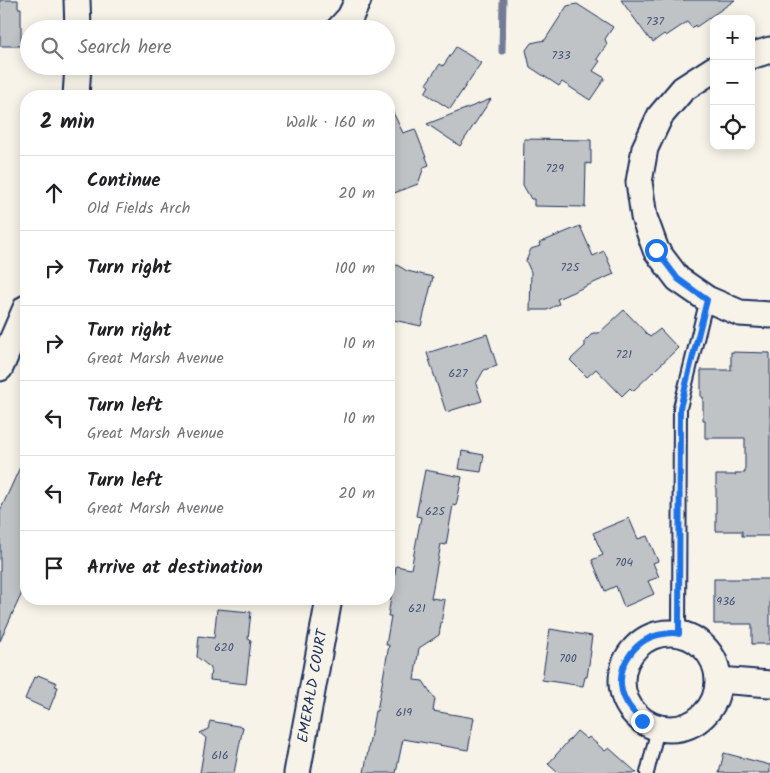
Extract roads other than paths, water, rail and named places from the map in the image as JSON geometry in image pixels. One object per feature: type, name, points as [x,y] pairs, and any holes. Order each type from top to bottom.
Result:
[{"type":"street","points":[[78,0],[78,20]]},
{"type":"street","points":[[347,20],[358,0]]},
{"type":"street","points":[[755,55],[770,50]]},
{"type":"street","points":[[710,72],[683,89],[660,116],[646,148],[639,182],[644,217],[656,250],[678,279],[707,300],[740,313],[770,315]]},
{"type":"street","points":[[76,90],[77,75]]},
{"type":"street","points":[[0,368],[20,322]]},
{"type":"street","name":"EMERALD COURT","points":[[297,773],[328,605]]},
{"type":"street","points":[[674,632],[691,637],[706,648],[716,663],[719,680],[716,698],[707,713],[693,724],[676,730],[658,728],[642,721],[629,707],[622,691],[622,673],[628,656],[640,643],[656,635],[674,632]]},
{"type":"street","points":[[719,680],[770,684]]},
{"type":"lane","points":[[679,634],[680,408],[707,300]]},
{"type":"lane","points":[[647,773],[658,728]]},
{"type":"waterway","points":[[502,51],[503,0]]}]
